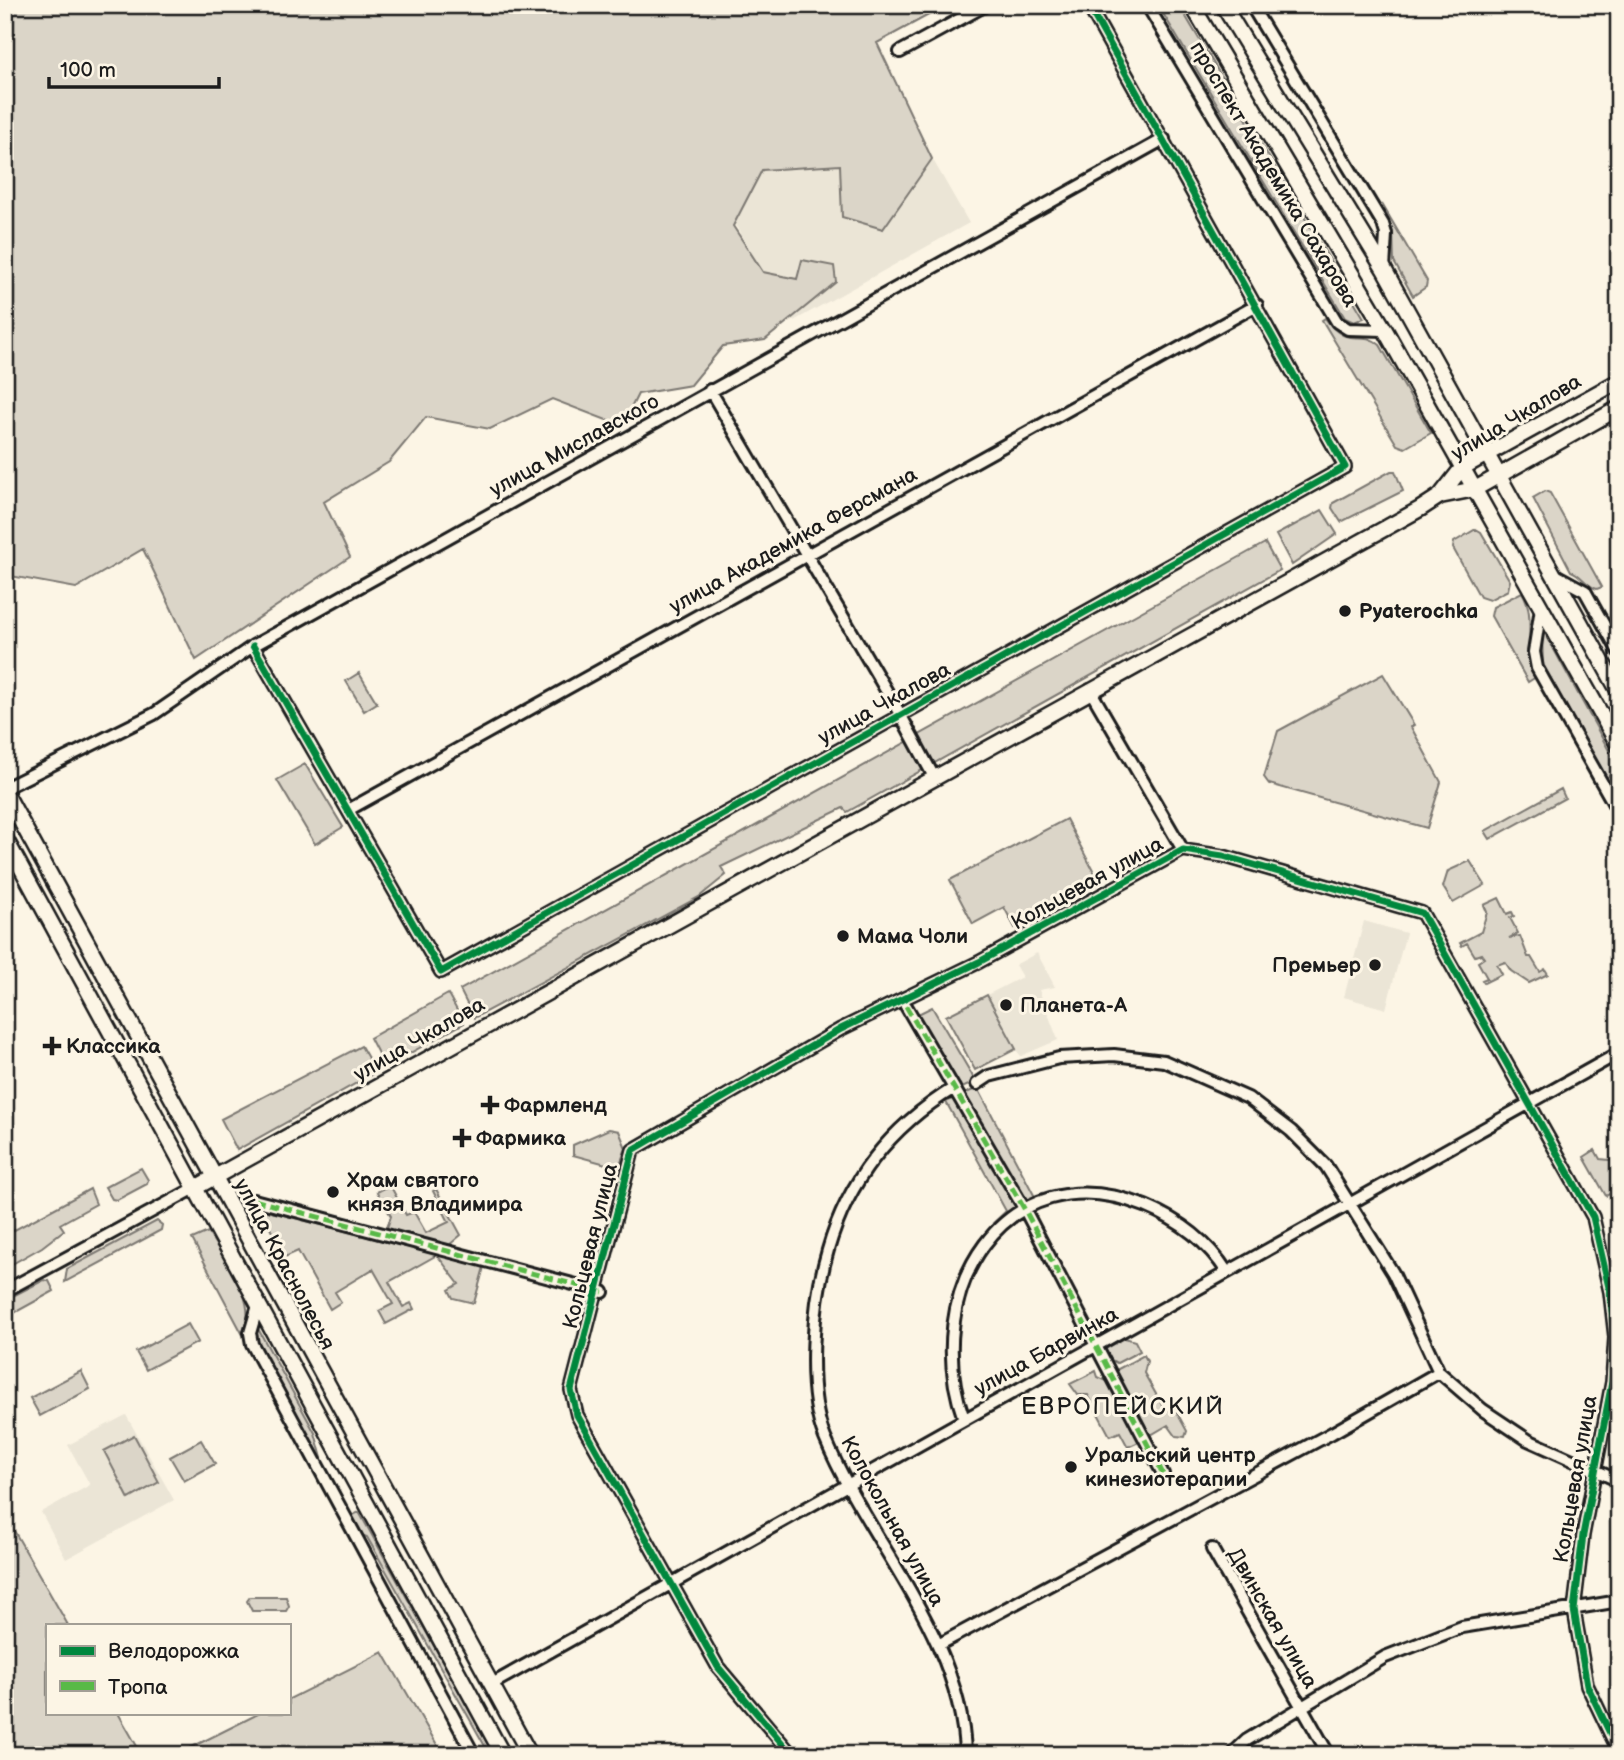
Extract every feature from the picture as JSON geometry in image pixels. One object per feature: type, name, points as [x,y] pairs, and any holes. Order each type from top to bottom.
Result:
[{"type":"street","points":[[900,52],[986,5]]},
{"type":"street","points":[[1088,5],[1257,305]]},
{"type":"street","name":"проспект Академика Сахарова","points":[[1147,5],[1337,322],[1348,329],[1385,330]]},
{"type":"street","name":"проспект Академика Сахарова","points":[[1192,5],[1385,330],[1619,746]]},
{"type":"street","name":"проспект Академика Сахарова","points":[[1223,5],[1384,269],[1619,692]]},
{"type":"street","points":[[1251,5],[1383,224],[1386,234],[1384,269]]},
{"type":"street","name":"улица Миславского","points":[[5,790],[154,714],[253,646],[1164,139]]},
{"type":"street","name":"улица Чкалова","points":[[350,809],[441,972],[900,713],[1345,467],[1257,305]]},
{"type":"street","name":"улица Академика Ферсмана","points":[[350,809],[1257,305]]},
{"type":"street","name":"улица Чкалова","points":[[1440,496],[1462,468],[1619,381]]},
{"type":"street","points":[[710,390],[900,713],[933,777]]},
{"type":"street","name":"улица Чкалова","points":[[5,1291],[1440,496],[1475,489],[1619,408]]},
{"type":"street","points":[[1552,573],[1585,592],[1619,652]]},
{"type":"street","points":[[1541,608],[1534,652],[1537,668],[1619,813]]},
{"type":"street","points":[[253,646],[350,809]]},
{"type":"street","points":[[1090,690],[1183,850]]},
{"type":"street","name":"улица Краснолесья","points":[[5,790],[530,1755]]},
{"type":"street","name":"улица Краснолесья","points":[[5,838],[503,1755]]},
{"type":"street","name":"Кольцевая улица","points":[[792,1755],[718,1667],[577,1415],[571,1391],[601,1291],[633,1150],[841,1030],[979,962],[1183,850],[1223,856],[1422,913],[1593,1217],[1610,1292],[1615,1338],[1597,1473],[1583,1535],[1574,1610],[1587,1685],[1619,1752]]},
{"type":"street","points":[[906,1006],[1025,1210],[1163,1474]]},
{"type":"street","name":"улица Барвинка","points":[[492,1684],[1095,1345],[1200,1290],[1227,1272],[1528,1101],[1619,1053]]},
{"type":"street","points":[[976,1084],[989,1076],[1059,1058],[1114,1055],[1164,1061],[1248,1098],[1292,1130],[1326,1166],[1392,1273],[1439,1372],[1483,1410],[1528,1440],[1619,1481]]},
{"type":"street","name":"Колокольная улица","points":[[954,1088],[928,1104],[890,1139],[861,1172],[837,1217],[821,1273],[813,1338],[815,1382],[824,1436],[848,1485],[940,1644],[965,1736],[965,1755]]},
{"type":"street","points":[[964,1419],[955,1393],[952,1366],[950,1335],[954,1309],[972,1261],[983,1244],[1025,1210],[1071,1194],[1101,1194],[1130,1200],[1161,1213],[1189,1231],[1213,1250],[1227,1272]]},
{"type":"street","points":[[254,1200],[601,1291]]},
{"type":"street","name":"улица Краснолесья","points":[[258,1302],[250,1333],[251,1344],[474,1755]]},
{"type":"street","points":[[940,1644],[1332,1433],[1439,1372]]},
{"type":"street","name":"Двинская улица","points":[[1212,1549],[1329,1755]]},
{"type":"street","name":"Двинская улица","points":[[1231,1755],[1247,1740],[1301,1705],[1385,1657],[1462,1627],[1619,1601]]},
{"type":"shaded area","points":[[5,5],[947,5],[877,43],[932,159],[883,229],[842,217],[840,165],[762,170],[733,226],[763,272],[797,279],[802,260],[834,266],[836,282],[765,340],[723,346],[691,385],[638,394],[622,426],[552,399],[490,429],[426,417],[389,462],[324,502],[350,557],[196,660],[143,549],[76,588],[5,575]]},
{"type":"shaded area","points":[[1158,5],[1179,5],[1364,318],[1354,322],[1345,318]]},
{"type":"shaded area","points":[[873,55],[969,223],[790,323],[695,152]]},
{"type":"shaded area","points":[[1382,204],[1427,281],[1426,287],[1413,296],[1394,262],[1393,232]]},
{"type":"shaded area","points":[[1325,318],[1333,328],[1347,337],[1366,338],[1380,345],[1431,433],[1405,448],[1397,445],[1322,320]]},
{"type":"shaded area","points":[[1395,471],[1403,491],[1341,522],[1332,508],[1333,503]]},
{"type":"shaded area","points":[[1545,491],[1550,493],[1602,587],[1593,588],[1571,571],[1533,498]]},
{"type":"shaded area","points":[[1322,510],[1337,534],[1292,565],[1276,535]]},
{"type":"shaded area","points":[[1476,529],[1481,532],[1510,581],[1508,590],[1489,600],[1480,597],[1453,548],[1454,542]]},
{"type":"shaded area","points":[[1265,543],[1280,570],[847,812],[843,808],[721,867],[726,875],[699,897],[474,1018],[460,990]]},
{"type":"shaded area","points":[[1522,592],[1529,612],[1530,654],[1536,677],[1528,682],[1491,616],[1493,607]]},
{"type":"shaded area","points":[[1545,633],[1619,769],[1606,778],[1543,665],[1542,634]]},
{"type":"shaded area","points":[[359,673],[377,703],[364,711],[346,681]]},
{"type":"shaded area","points":[[1383,674],[1414,725],[1411,727],[1441,782],[1427,828],[1269,784],[1264,777],[1278,731]]},
{"type":"shaded area","points":[[305,764],[343,827],[315,844],[277,780]]},
{"type":"shaded area","points":[[1561,789],[1565,798],[1490,839],[1485,831]]},
{"type":"shaded area","points":[[1066,819],[1100,883],[1015,928],[1004,907],[973,924],[950,880]]},
{"type":"shaded area","points":[[1470,861],[1485,885],[1453,903],[1443,887],[1448,871]]},
{"type":"shaded area","points":[[1499,898],[1507,914],[1512,912],[1514,916],[1510,918],[1518,933],[1509,938],[1520,936],[1528,957],[1531,957],[1540,972],[1545,969],[1548,974],[1529,983],[1511,971],[1505,962],[1497,965],[1502,974],[1484,983],[1482,980],[1487,978],[1478,962],[1484,958],[1481,954],[1475,956],[1467,943],[1462,946],[1460,943],[1481,932],[1487,912],[1484,905]]},
{"type":"shaded area","name":"Премьер","points":[[1364,921],[1406,933],[1386,1009],[1344,997]]},
{"type":"shaded area","name":"Планета-А","points":[[1037,953],[1055,987],[1039,990],[1058,1040],[1021,1056],[1015,1049],[975,1070],[946,1016],[1022,977],[1015,965]]},
{"type":"shaded area","points":[[448,994],[464,1023],[385,1067],[370,1038]]},
{"type":"shaded area","points":[[987,995],[1016,1049],[975,1070],[946,1016]]},
{"type":"shaded area","points":[[932,1007],[975,1082],[960,1089],[916,1015]]},
{"type":"shaded area","points":[[361,1046],[376,1072],[237,1150],[221,1119]]},
{"type":"shaded area","points":[[978,1088],[1035,1197],[1027,1203],[964,1094]]},
{"type":"shaded area","points":[[954,1098],[1019,1210],[996,1227],[993,1223],[1006,1211],[946,1102]]},
{"type":"shaded area","points":[[609,1129],[619,1131],[626,1148],[620,1164],[613,1166],[573,1155],[573,1145]]},
{"type":"shaded area","points":[[1595,1150],[1600,1159],[1619,1161],[1619,1189],[1606,1196],[1584,1157]]},
{"type":"shaded area","points":[[141,1168],[148,1180],[147,1184],[117,1200],[112,1199],[105,1187]]},
{"type":"shaded area","points":[[390,1185],[406,1215],[414,1212],[426,1233],[449,1222],[433,1191],[436,1189],[461,1235],[448,1246],[390,1231],[387,1228],[391,1216],[377,1192]]},
{"type":"shaded area","points":[[90,1189],[96,1204],[60,1224],[64,1230],[42,1247],[5,1268],[5,1235]]},
{"type":"shaded area","points":[[260,1209],[484,1267],[474,1303],[453,1298],[449,1290],[459,1284],[437,1255],[389,1282],[403,1307],[411,1303],[414,1309],[386,1324],[379,1311],[393,1304],[373,1269],[335,1292],[341,1302],[330,1309],[298,1251],[285,1257]]},
{"type":"shaded area","points":[[157,1221],[162,1225],[161,1230],[65,1282],[67,1269]]},
{"type":"shaded area","points":[[208,1232],[244,1295],[247,1321],[242,1333],[192,1239]]},
{"type":"shaded area","points":[[44,1280],[49,1281],[54,1291],[5,1318],[5,1300]]},
{"type":"shaded area","points":[[188,1324],[198,1342],[146,1370],[136,1352]]},
{"type":"shaded area","points":[[256,1325],[315,1433],[322,1458],[318,1459],[255,1345]]},
{"type":"shaded area","points":[[1125,1338],[1135,1341],[1140,1351],[1117,1363],[1108,1358],[1104,1350]]},
{"type":"shaded area","points":[[1144,1355],[1147,1361],[1144,1373],[1165,1410],[1176,1411],[1187,1431],[1185,1437],[1176,1436],[1168,1425],[1149,1436],[1116,1376],[1118,1369]]},
{"type":"shaded area","points":[[81,1371],[90,1389],[40,1416],[30,1398]]},
{"type":"shaded area","points":[[1096,1371],[1098,1377],[1109,1382],[1141,1441],[1128,1447],[1120,1432],[1110,1436],[1088,1395],[1078,1395],[1070,1384]]},
{"type":"shaded area","points":[[126,1415],[174,1500],[66,1559],[41,1512],[90,1485],[68,1445]]},
{"type":"shaded area","points":[[134,1435],[159,1482],[129,1499],[104,1451]]},
{"type":"shaded area","points":[[201,1440],[215,1464],[184,1481],[170,1457]]},
{"type":"shaded area","points":[[359,1512],[495,1755],[490,1755],[367,1537],[359,1534],[350,1517]]},
{"type":"shaded area","points":[[5,1515],[67,1624],[46,1624],[46,1714],[119,1714],[142,1755],[5,1755]]},
{"type":"shaded area","points":[[250,1597],[286,1597],[289,1606],[286,1611],[252,1611],[247,1601]]},
{"type":"shaded area","points":[[383,1652],[443,1755],[176,1755],[258,1714],[290,1714],[290,1698]]},
{"type":"marked path","points":[[906,1006],[1025,1210],[1163,1474]]},
{"type":"marked path","points":[[254,1200],[603,1292]]},
{"type":"cycle path","points":[[253,646],[441,972],[1345,467],[1088,5]]},
{"type":"cycle path","points":[[792,1755],[718,1667],[577,1415],[571,1390],[633,1150],[841,1029],[979,962],[1183,850],[1223,856],[1422,913],[1593,1217],[1610,1292],[1615,1337],[1612,1382],[1583,1535],[1574,1610],[1587,1685],[1619,1752]]},
{"type":"place","name":"Pyaterochka","points":[[1345,611]]},
{"type":"place","name":"Мама Чоли","points":[[843,936]]},
{"type":"place","name":"Премьер","points":[[1375,965]]},
{"type":"place","name":"Планета-А","points":[[1006,1005]]},
{"type":"place","name":"Классика","points":[[52,1046]]},
{"type":"place","name":"Фармленд","points":[[490,1105]]},
{"type":"place","name":"Фармика","points":[[462,1138]]},
{"type":"place","name":"Храм святого князя Владимира","points":[[333,1192]]},
{"type":"place","name":"Уральский центр кинезиотерапии","points":[[1071,1467]]},
{"type":"district","name":"ЕВРОПЕЙСКИЙ","points":[[1123,1406]]}]
